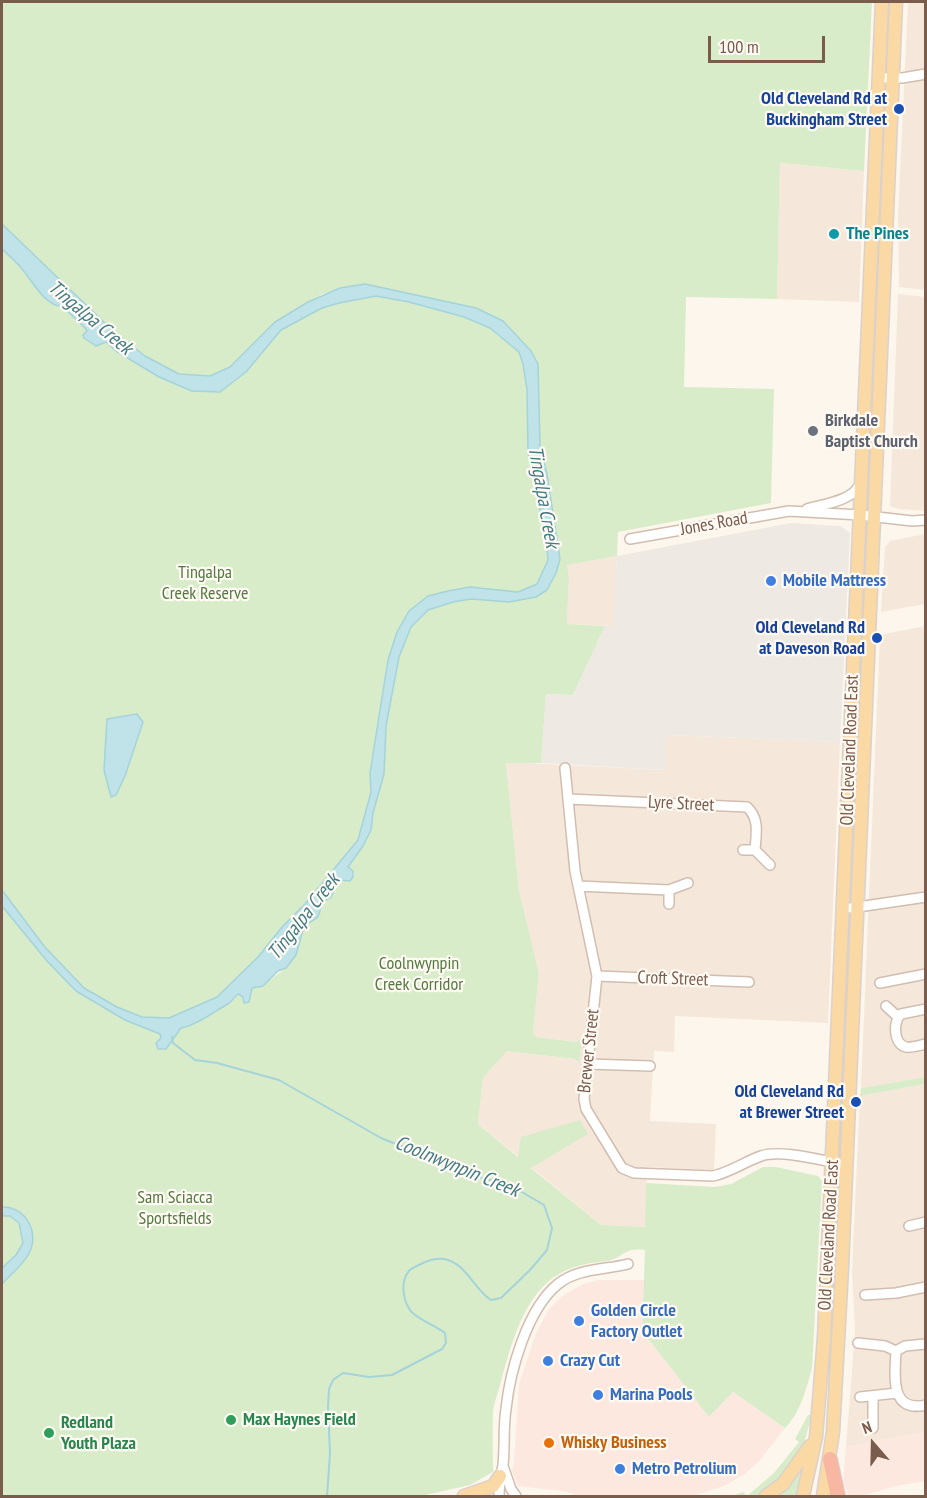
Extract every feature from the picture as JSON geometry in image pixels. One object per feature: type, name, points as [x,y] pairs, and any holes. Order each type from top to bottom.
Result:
[{"type":"highway","points":[[830,1459],[838,1497]]},
{"type":"main road","name":"Old Cleveland Road East","points":[[803,1497],[816,1437],[824,1338],[882,2]]},
{"type":"main road","name":"Old Cleveland Road East","points":[[823,1497],[833,1432],[896,2]]},
{"type":"main road","points":[[766,1497],[783,1484],[816,1437]]},
{"type":"main road","points":[[464,1497],[493,1486],[501,1471]]},
{"type":"street","points":[[879,78],[926,74]]},
{"type":"street","name":"Jones Road","points":[[630,539],[799,511],[852,495],[858,489],[862,478]]},
{"type":"street","name":"Jones Road","points":[[799,511],[926,520]]},
{"type":"street","name":"Brewer Street","points":[[565,768],[575,871],[597,976],[584,1099],[586,1109],[622,1168],[634,1173],[713,1176],[725,1173],[762,1155],[779,1154],[846,1165]]},
{"type":"street","name":"Lyre Street","points":[[568,799],[747,807],[753,812],[757,823],[755,850]]},
{"type":"street","points":[[743,850],[755,850],[770,864]]},
{"type":"street","points":[[578,886],[669,890],[688,883]]},
{"type":"street","points":[[669,890],[669,904]]},
{"type":"street","points":[[844,908],[857,909],[926,897]]},
{"type":"street","points":[[880,983],[926,974]]},
{"type":"street","name":"Croft Street","points":[[597,976],[749,982]]},
{"type":"street","points":[[886,1006],[898,1017]]},
{"type":"street","points":[[926,1010],[901,1014],[896,1021],[896,1039],[902,1045],[907,1047],[926,1044]]},
{"type":"street","points":[[588,1064],[650,1066]]},
{"type":"street","points":[[909,1226],[925,1226]]},
{"type":"street","points":[[499,1497],[509,1383],[525,1336],[543,1299],[559,1283],[572,1275],[628,1264]]},
{"type":"street","points":[[865,1295],[896,1293],[926,1287]]},
{"type":"street","points":[[858,1343],[885,1346],[896,1351]]},
{"type":"street","points":[[896,1351],[904,1346],[926,1344]]},
{"type":"street","points":[[896,1351],[897,1393],[902,1402],[908,1406],[926,1406]]},
{"type":"street","points":[[860,1397],[897,1393]]},
{"type":"street","points":[[873,1396],[873,1428]]},
{"type":"street","points":[[501,1471],[516,1497]]},
{"type":"shaded area","points":[[908,2],[925,2],[925,290],[899,287],[898,217]]},
{"type":"shaded area","points":[[780,163],[864,171],[859,302],[777,299]]},
{"type":"shaded area","points":[[898,294],[925,297],[925,511],[898,509],[890,506]]},
{"type":"shaded area","points":[[791,523],[841,526],[850,533],[840,742],[667,735],[666,770],[541,763],[546,694],[573,695],[605,626],[613,626],[617,556]]},
{"type":"shaded area","points":[[925,534],[925,604],[881,612],[885,547],[890,541]]},
{"type":"shaded area","points":[[617,556],[614,626],[567,624],[569,577],[567,565]]},
{"type":"shaded area","points":[[925,626],[925,1077],[861,1088],[880,635]]},
{"type":"shaded area","points":[[667,735],[840,742],[828,1023],[675,1016],[674,1052],[654,1051],[650,1121],[716,1124],[714,1170],[647,1167],[646,1227],[601,1225],[531,1167],[587,1134],[519,1157],[478,1124],[483,1078],[507,1051],[575,1059],[578,1062],[582,1039],[578,1042],[535,1037],[533,1033],[539,973],[519,890],[506,762],[665,770]]},
{"type":"shaded area","points":[[925,1084],[925,1432],[846,1447],[855,1332],[852,1271],[860,1096]]},
{"type":"shaded area","points":[[599,1280],[644,1280],[642,1331],[709,1417],[733,1392],[785,1428],[760,1460],[745,1474],[726,1485],[693,1496],[580,1496],[563,1491],[518,1486],[512,1471],[519,1384],[536,1333],[549,1309],[562,1296],[583,1284]]},
{"type":"shaded area","points":[[925,1432],[925,1481],[861,1496],[848,1494],[843,1482],[846,1447]]},
{"type":"green space","points":[[2,2],[872,2],[864,171],[780,163],[777,299],[686,297],[684,387],[774,389],[771,503],[618,532],[617,556],[567,565],[569,577],[567,624],[605,626],[573,695],[546,694],[541,763],[506,763],[519,890],[539,973],[533,1033],[536,1037],[577,1042],[582,1038],[579,1063],[575,1059],[507,1051],[483,1078],[478,1124],[518,1157],[521,1137],[580,1120],[588,1134],[531,1168],[601,1225],[645,1227],[646,1183],[715,1187],[731,1184],[763,1167],[776,1167],[818,1176],[822,1181],[812,1368],[799,1408],[785,1428],[733,1392],[709,1417],[642,1331],[645,1250],[637,1249],[627,1251],[613,1260],[570,1268],[547,1283],[537,1294],[528,1307],[509,1352],[494,1404],[493,1472],[470,1485],[421,1496],[2,1496],[2,1277],[28,1242],[23,1220],[2,1211],[2,235],[55,292],[172,377],[221,380],[277,326],[298,315],[377,291],[479,316],[528,358],[554,562],[542,586],[520,595],[464,593],[428,604],[409,622],[394,654],[363,838],[259,974],[172,1022],[176,1036],[181,1028],[193,1024],[228,1004],[238,994],[243,997],[252,993],[252,988],[270,980],[286,968],[296,955],[304,926],[322,910],[323,901],[339,880],[350,881],[348,868],[371,830],[373,813],[384,774],[386,726],[399,657],[411,627],[428,610],[453,602],[471,599],[509,602],[547,590],[560,559],[547,474],[540,447],[538,364],[531,351],[503,321],[476,308],[365,284],[322,294],[275,322],[230,367],[210,376],[179,374],[145,356],[111,329],[2,224]]},
{"type":"green space","points":[[925,1077],[925,1084],[860,1096],[861,1088]]},
{"type":"green space","points":[[2,1216],[10,1216],[19,1223],[23,1243],[16,1255],[2,1268]]},
{"type":"green space","points":[[808,1415],[812,1415],[804,1443],[782,1480],[761,1496],[747,1496],[774,1473],[799,1442],[795,1439]]},
{"type":"green space","points":[[807,1457],[798,1496],[774,1496]]},
{"type":"green space","points":[[743,1492],[747,1496],[732,1496]]},
{"type":"water","name":"Tingalpa Creek","points":[[2,224],[111,329],[145,356],[179,374],[210,376],[230,367],[275,322],[308,302],[340,288],[365,284],[476,308],[503,321],[531,351],[538,364],[540,447],[547,474],[560,559],[547,590],[536,597],[509,602],[471,599],[453,602],[428,610],[411,627],[399,657],[386,726],[384,774],[373,813],[371,830],[348,867],[353,871],[353,877],[350,881],[339,880],[331,897],[323,902],[318,917],[304,926],[296,955],[286,968],[278,971],[263,986],[252,988],[249,1002],[244,1003],[243,997],[238,994],[228,1004],[205,1018],[181,1028],[166,1049],[158,1049],[156,1043],[161,1038],[160,1034],[125,1020],[76,991],[47,961],[2,906],[2,890],[44,946],[84,988],[117,1007],[142,1017],[169,1018],[217,997],[258,957],[358,840],[371,792],[370,773],[388,660],[397,632],[409,611],[428,596],[470,587],[518,592],[537,584],[548,560],[546,539],[528,452],[527,390],[523,364],[519,352],[490,328],[464,317],[409,302],[376,296],[322,308],[281,330],[246,372],[220,392],[192,391],[159,377],[116,351],[106,342],[96,346],[84,338],[83,335],[87,331],[85,328],[62,306],[45,298],[20,266],[2,249]]},
{"type":"water","points":[[137,714],[143,722],[125,776],[116,795],[111,797],[104,770],[107,719]]},
{"type":"water","points":[[2,1207],[11,1208],[24,1216],[32,1230],[33,1238],[32,1247],[25,1259],[2,1284],[2,1268],[16,1255],[23,1243],[19,1223],[10,1216],[2,1216]]},
{"type":"waterway","name":"Coolnwynpin Creek","points":[[172,1037],[173,1043],[195,1060],[217,1063],[279,1080],[381,1138],[475,1176],[510,1185],[544,1205],[552,1228],[547,1250],[501,1298],[491,1300],[485,1296],[460,1267],[448,1260],[430,1260],[409,1271],[404,1280],[404,1296],[408,1306],[416,1316],[445,1333],[446,1343],[442,1349],[392,1375],[369,1377],[343,1373],[333,1380],[329,1389],[328,1406],[330,1454],[327,1496]]},
{"type":"place","name":"Old Cleveland Rd at Buckingham Street","points":[[899,109]]},
{"type":"place","name":"The Pines","points":[[834,234]]},
{"type":"place","name":"Birkdale Baptist Church","points":[[813,431]]},
{"type":"place","name":"Mobile Mattress","points":[[771,581]]},
{"type":"place","name":"Old Cleveland Rd at Daveson Road","points":[[877,638]]},
{"type":"place","name":"Old Cleveland Rd at Brewer Street","points":[[856,1102]]},
{"type":"place","name":"Golden Circle Factory Outlet","points":[[579,1321]]},
{"type":"place","name":"Crazy Cut","points":[[548,1361]]},
{"type":"place","name":"Marina Pools","points":[[598,1395]]},
{"type":"place","name":"Max Haynes Field","points":[[231,1420]]},
{"type":"place","name":"Redland Youth Plaza","points":[[49,1433]]},
{"type":"place","name":"Whisky Business","points":[[549,1443]]},
{"type":"place","name":"Metro Petrolium","points":[[620,1469]]},
{"type":"park label","name":"Tingalpa Creek Reserve","points":[[205,583]]},
{"type":"park label","name":"Coolnwynpin Creek Corridor","points":[[419,974]]},
{"type":"park label","name":"Sam Sciacca Sportsfields","points":[[175,1208]]}]
